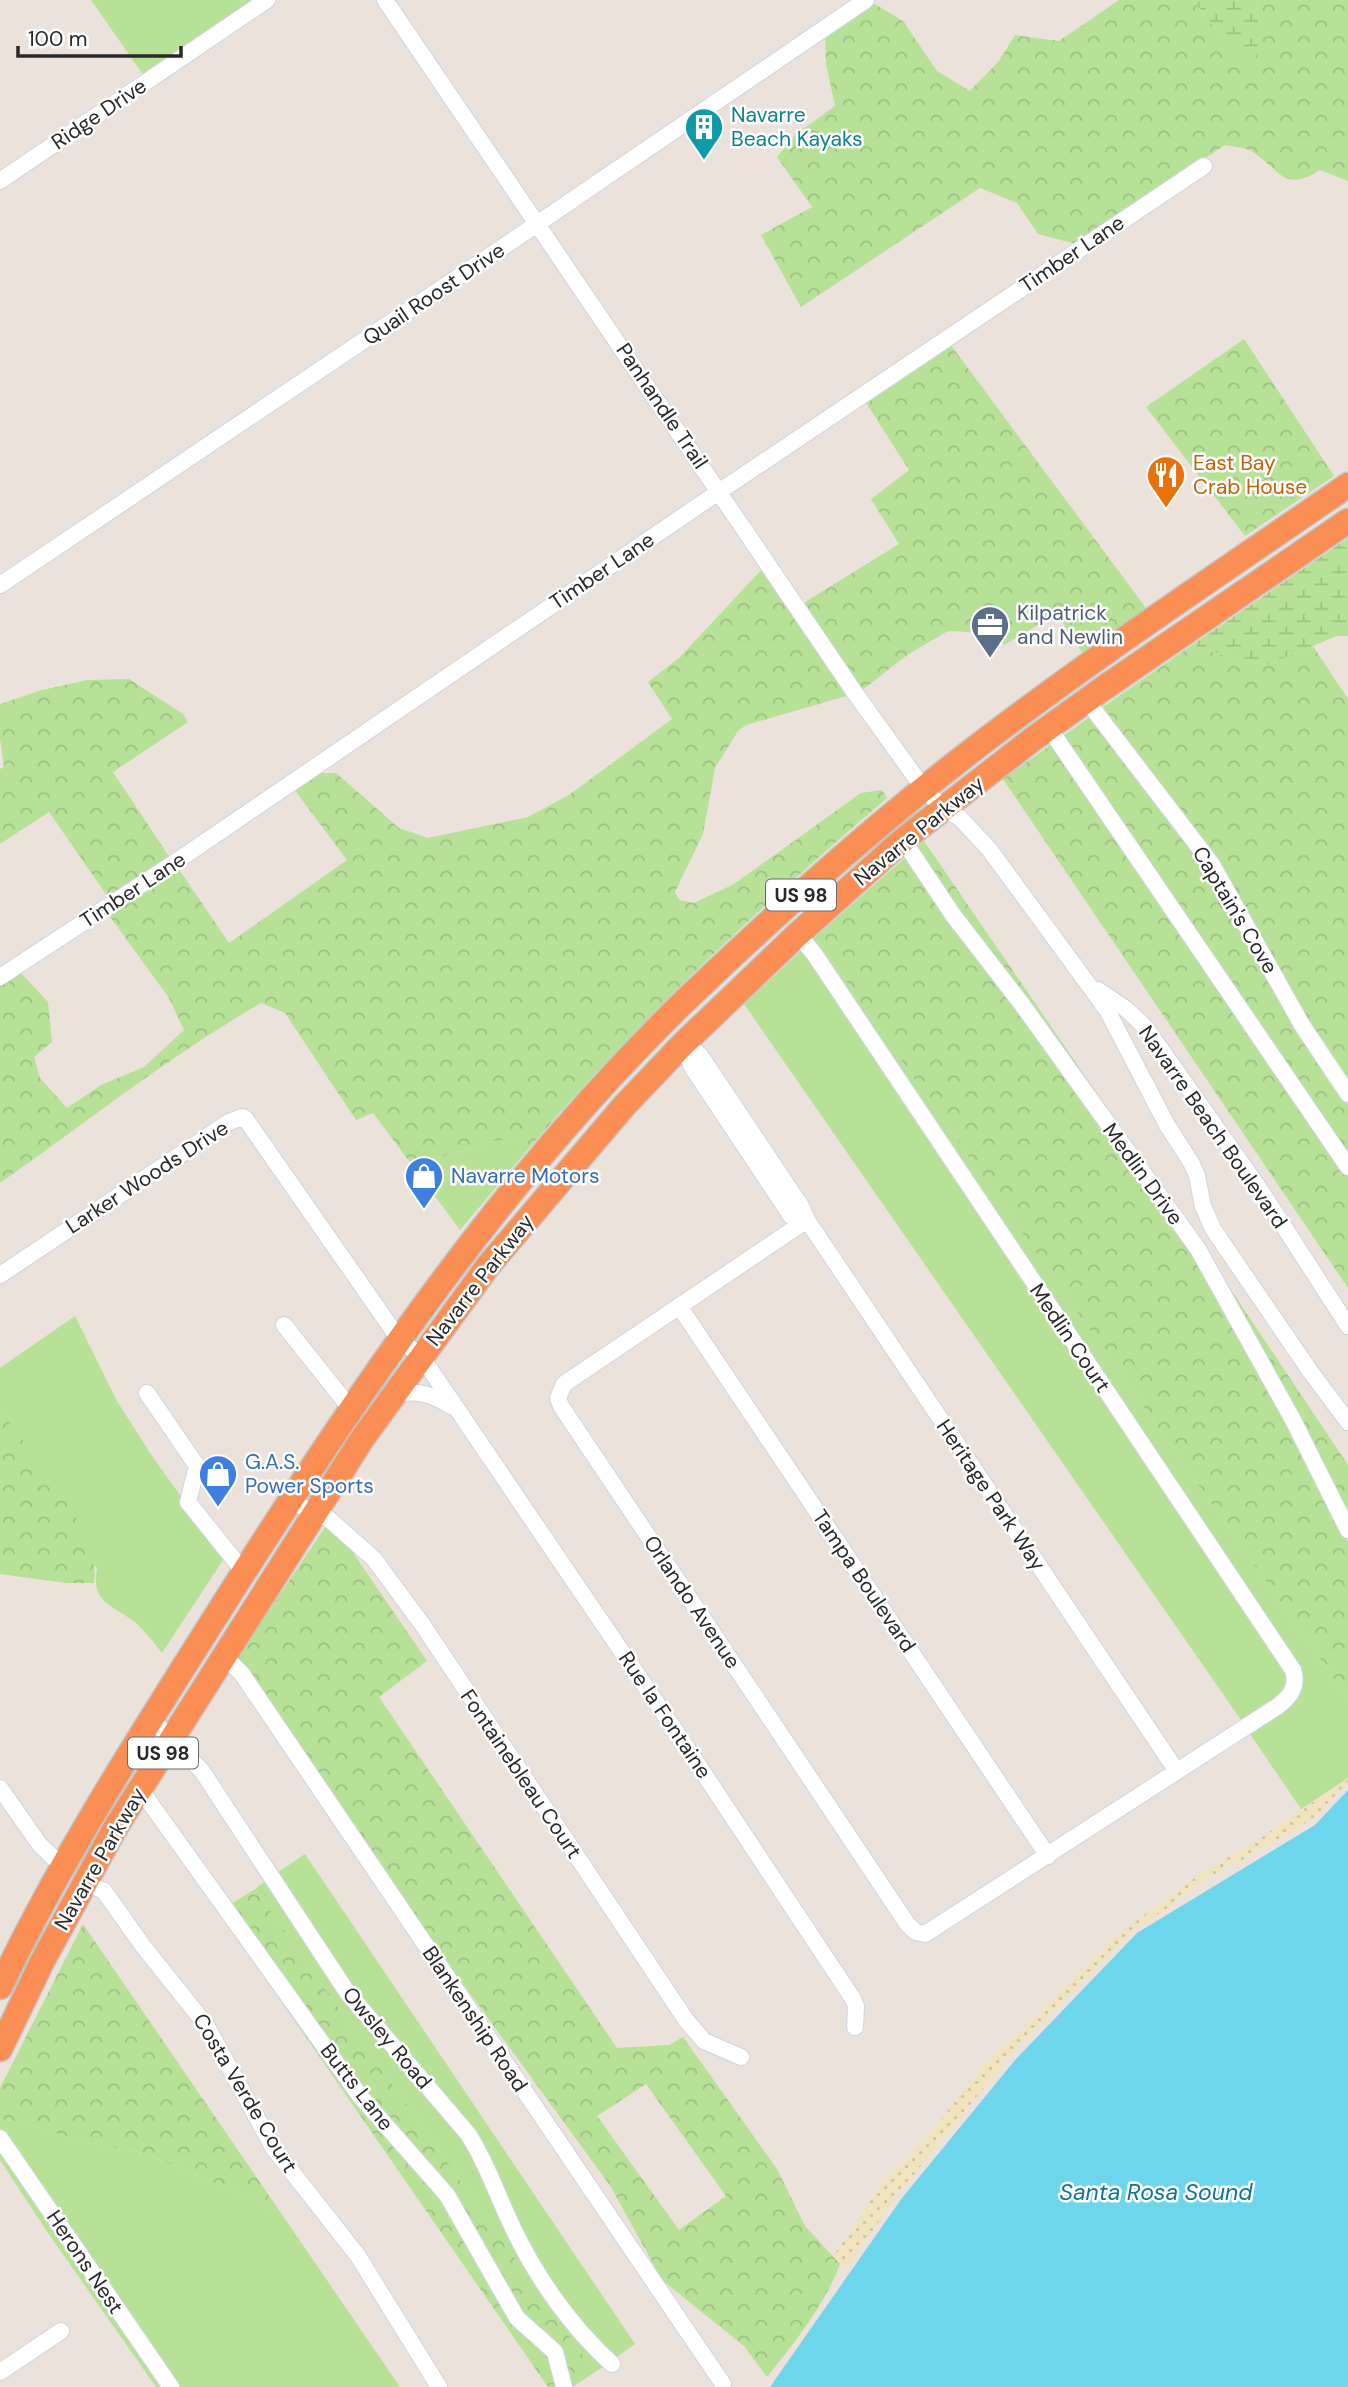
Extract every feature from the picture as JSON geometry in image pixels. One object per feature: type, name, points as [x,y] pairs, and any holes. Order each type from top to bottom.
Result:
[{"type":"highway","name":"Navarre Parkway","points":[[2,1974],[88,1819],[351,1409],[419,1311],[517,1186],[605,1085],[692,994],[850,852],[969,753],[1071,678],[1348,485]]},
{"type":"highway","name":"Navarre Parkway","points":[[0,2049],[84,1882],[223,1655],[314,1513],[394,1394],[488,1266],[632,1097],[798,934],[903,839],[1049,728],[1348,521]]},
{"type":"highway","points":[[605,1085],[638,1060],[669,1046],[683,1044],[683,1021],[687,1014],[818,889],[850,852]]},
{"type":"street","name":"Ridge Drive","points":[[0,181],[267,0]]},
{"type":"street","name":"Panhandle Trail","points":[[385,0],[855,693],[925,789],[943,808],[960,818],[989,849],[1090,985]]},
{"type":"street","name":"Quail Roost Drive","points":[[0,585],[866,0]]},
{"type":"street","name":"Timber Lane","points":[[0,977],[168,867],[1204,166]]},
{"type":"street","name":"Captain's Cove","points":[[1087,701],[1211,863],[1302,1025],[1348,1094]]},
{"type":"street","points":[[1049,728],[1348,1167]]},
{"type":"street","name":"Medlin Drive","points":[[903,839],[953,915],[1021,1003],[1198,1249],[1293,1420],[1348,1530]]},
{"type":"street","name":"Medlin Court","points":[[798,934],[1293,1670],[1294,1686],[1286,1700],[1176,1770]]},
{"type":"street","name":"Navarre Beach Boulevard","points":[[1090,985],[1126,1009],[1146,1028],[1259,1188],[1348,1326]]},
{"type":"street","name":"Navarre Beach Boulevard","points":[[1090,985],[1122,1036],[1167,1125],[1192,1164],[1203,1206],[1213,1229],[1348,1422]]},
{"type":"street","name":"Heritage Park Way","points":[[683,1044],[700,1055],[801,1206],[807,1220],[1176,1770]]},
{"type":"street","name":"Larker Woods Drive","points":[[0,1275],[229,1122],[242,1117],[248,1121],[399,1339]]},
{"type":"street","name":"Orlando Avenue","points":[[807,1220],[564,1384],[558,1398],[561,1406],[908,1925],[916,1932],[925,1934],[932,1931],[1048,1856]]},
{"type":"street","name":"Tampa Boulevard","points":[[680,1306],[1048,1856]]},
{"type":"street","points":[[284,1325],[351,1409]]},
{"type":"street","name":"Rue la Fontaine","points":[[399,1339],[421,1356],[679,1736],[853,1999],[856,2006],[855,2027]]},
{"type":"street","name":"Rue la Fontaine","points":[[394,1394],[418,1391],[457,1409]]},
{"type":"street","points":[[147,1393],[197,1466],[188,1502],[244,1572]]},
{"type":"street","name":"Fontainebleau Court","points":[[290,1501],[329,1519],[374,1559],[695,2032],[715,2047],[741,2057]]},
{"type":"street","name":"Blankenship Road","points":[[223,1655],[242,1675],[723,2384]]},
{"type":"street","name":"Owsley Road","points":[[151,1718],[202,1771],[347,1992],[468,2134],[483,2159],[512,2227],[534,2265],[587,2342],[612,2364]]},
{"type":"street","points":[[1048,1856],[1176,1770]]},
{"type":"street","points":[[0,1788],[40,1845],[62,1866]]},
{"type":"street","name":"Butts Lane","points":[[140,1789],[360,2096],[447,2195],[517,2318],[555,2352],[564,2387]]},
{"type":"street","name":"Costa Verde Court","points":[[84,1882],[104,1891],[206,2025],[274,2150],[358,2256],[439,2387]]},
{"type":"street","name":"Herons Nest","points":[[0,2138],[171,2387]]},
{"type":"street","points":[[0,2372],[61,2331]]},
{"type":"green space","points":[[91,0],[256,0],[144,76]]},
{"type":"green space","points":[[1119,0],[1193,0],[1223,38],[1261,31],[1256,0],[1348,0],[1348,181],[1320,170],[1298,180],[1283,177],[1250,150],[1225,145],[1076,244],[1038,234],[1017,203],[980,188],[801,307],[761,235],[812,207],[777,157],[795,135],[835,106],[826,64],[825,36],[873,3],[903,21],[937,71],[970,91],[999,61],[1015,35],[1059,41]]},
{"type":"green space","points":[[1193,0],[1256,0],[1261,31],[1254,64],[1223,38]]},
{"type":"green space","points":[[1244,339],[1334,476],[1245,536],[1146,407]]},
{"type":"green space","points":[[950,344],[1146,608],[1083,654],[1057,614],[1004,645],[990,633],[948,631],[907,655],[861,691],[802,604],[899,544],[871,499],[909,470],[865,401]]},
{"type":"green space","points":[[1348,538],[1348,636],[1337,636],[1267,665],[1196,648],[1198,641]]},
{"type":"green space","points":[[764,567],[850,695],[746,725],[738,731],[715,768],[703,834],[675,892],[679,900],[694,903],[734,884],[861,793],[882,790],[887,798],[793,880],[702,965],[614,1053],[531,1146],[516,1139],[495,1141],[412,1165],[373,1113],[356,1120],[285,1013],[261,1003],[161,1067],[0,1183],[0,985],[20,972],[48,1002],[52,1042],[34,1057],[40,1078],[67,1108],[101,1085],[144,1067],[184,1030],[169,998],[108,914],[178,868],[229,943],[347,860],[294,789],[317,773],[336,773],[399,828],[428,838],[528,817],[569,795],[672,719],[648,682],[679,658]]},
{"type":"green space","points":[[1198,641],[1196,648],[1267,665],[1313,646],[1348,699],[1348,1084],[1100,709]]},
{"type":"green space","points":[[129,679],[183,714],[188,722],[113,772],[170,858],[108,897],[49,812],[0,844],[0,769],[4,767],[0,739],[0,704],[42,690],[87,680]]},
{"type":"green space","points":[[1091,716],[1207,866],[1297,1028],[1348,1104],[1348,1288],[1003,779]]},
{"type":"green space","points":[[924,841],[1194,1235],[958,912],[915,849]]},
{"type":"green space","points":[[907,856],[1193,1252],[1288,1422],[1348,1542],[1348,1699],[815,937]]},
{"type":"green space","points":[[815,937],[1348,1699],[1348,1778],[1301,1809],[1248,1731],[1300,1689],[811,941]]},
{"type":"green space","points":[[803,949],[1288,1672],[1286,1689],[1274,1700],[1241,1720],[744,1004]]},
{"type":"green space","points":[[516,1139],[531,1146],[460,1230],[412,1165],[495,1141]]},
{"type":"green space","points":[[1205,1251],[1348,1465],[1348,1517]]},
{"type":"green space","points":[[75,1316],[117,1401],[154,1459],[225,1557],[162,1653],[136,1623],[100,1595],[96,1580],[97,1569],[0,1409],[0,1368]]},
{"type":"green space","points":[[0,1409],[76,1517],[94,1563],[94,1583],[66,1583],[0,1574]]},
{"type":"green space","points":[[327,1524],[343,1538],[427,1661],[379,1697],[617,2048],[669,2045],[683,2037],[777,2169],[805,2226],[840,2264],[817,2309],[767,2377],[744,2346],[662,2280],[611,2187],[399,1896],[236,1660]],"holes":[[[646,2084],[726,2196],[679,2230],[597,2116]]]},
{"type":"green space","points":[[305,1854],[635,2344],[614,2359],[591,2338],[552,2284],[517,2225],[488,2157],[351,1989],[277,1873]]},
{"type":"green space","points":[[268,1879],[464,2137],[507,2230],[605,2365],[595,2372],[255,1889]]},
{"type":"green space","points":[[255,1889],[595,2372],[573,2387],[569,2387],[521,2314],[451,2191],[364,2092],[230,1905]]},
{"type":"green space","points":[[220,1913],[442,2198],[550,2355],[558,2387],[548,2387]]},
{"type":"green space","points":[[83,1924],[283,2216],[264,2203],[143,2153],[76,2140],[28,2124],[0,2119],[0,2088]]},
{"type":"green space","points":[[0,2119],[28,2124],[76,2140],[143,2153],[264,2203],[283,2216],[400,2387],[177,2387],[0,2128]]},
{"type":"green space","points":[[0,2147],[164,2387],[156,2387],[46,2230],[0,2160]]},
{"type":"sand","points":[[1348,1778],[1348,1782],[1314,1818],[1210,1876],[1165,1910],[1134,1929],[1011,2054],[898,2194],[846,2269],[833,2256],[883,2180],[936,2126],[983,2065],[1025,2027],[1113,1938],[1196,1877],[1265,1835]]},
{"type":"water","name":"Santa Rosa Sound","points":[[1348,1790],[1348,2387],[770,2387],[902,2198],[1016,2059],[1137,1933],[1315,1825]]},
{"type":"place","name":"Navarre Beach Kayaks","points":[[704,161]]},
{"type":"place","name":"East Bay Crab House","points":[[1166,509]]},
{"type":"place","name":"Kilpatrick and Newlin","points":[[990,659]]},
{"type":"place","name":"Navarre Motors","points":[[424,1210]]},
{"type":"place","name":"G.A.S. Power Sports","points":[[218,1508]]}]
